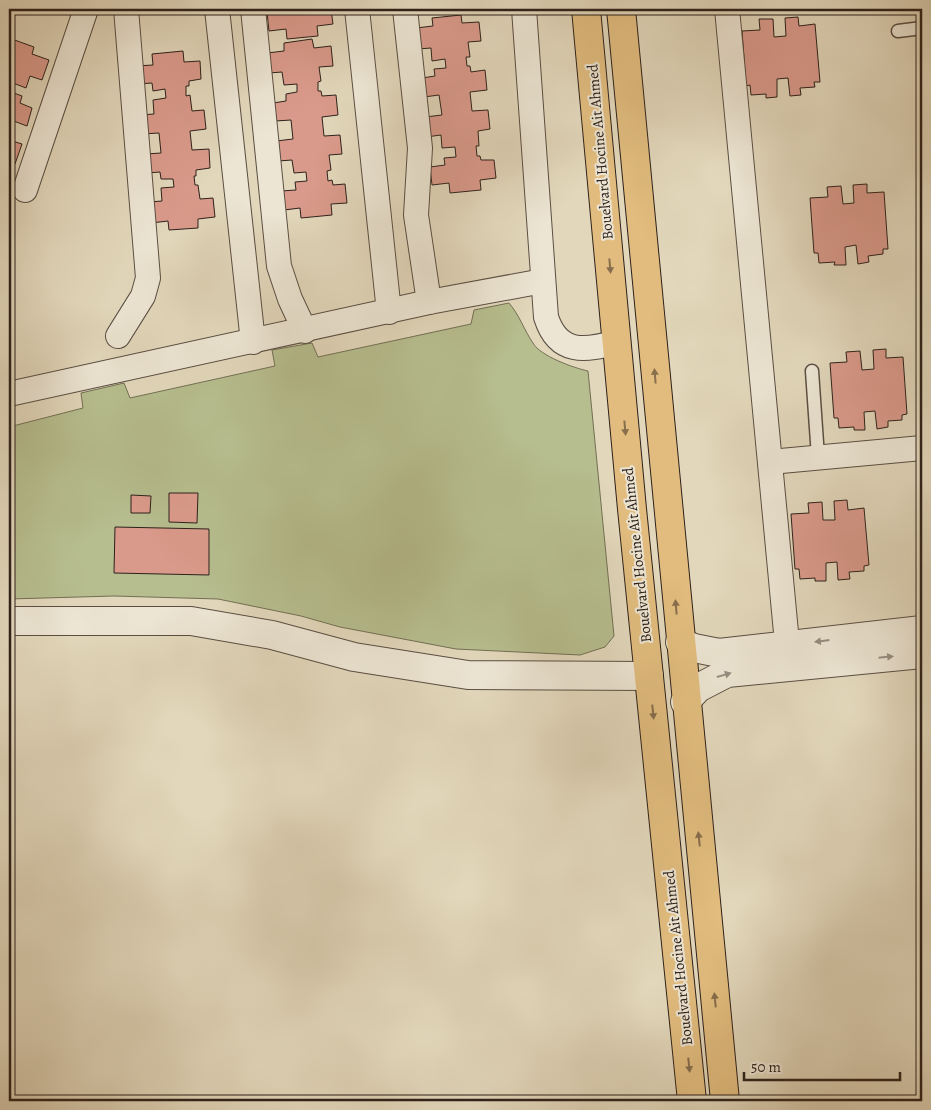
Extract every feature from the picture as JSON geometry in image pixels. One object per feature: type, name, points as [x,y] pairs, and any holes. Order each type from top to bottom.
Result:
[{"type":"main road","name":"Bouelvard Hocine Ait Ahmed","points":[[586,9],[649,676],[692,1101]]},
{"type":"main road","points":[[621,9],[685,702],[725,1101]]},
{"type":"street","points":[[25,190],[86,9]]},
{"type":"street","points":[[118,336],[143,296],[148,278],[126,9]]},
{"type":"street","points":[[217,9],[253,342]]},
{"type":"street","points":[[253,9],[279,266],[290,299],[305,331]]},
{"type":"street","points":[[357,9],[389,312]]},
{"type":"street","points":[[405,9],[420,148],[416,215],[430,302]]},
{"type":"street","points":[[524,9],[546,317],[550,327],[564,344],[585,349],[617,342]]},
{"type":"street","points":[[727,9],[789,656]]},
{"type":"street","points":[[9,394],[305,331],[430,302],[544,281]]},
{"type":"street","points":[[770,462],[922,448]]},
{"type":"street","points":[[9,621],[191,621],[272,635],[354,657],[459,674],[649,676]]},
{"type":"street","points":[[685,702],[698,688],[727,673],[789,656],[922,630]]},
{"type":"street","points":[[680,642],[694,648],[719,653],[789,656],[922,654]]},
{"type":"lane","points":[[898,31],[922,28]]},
{"type":"lane","points":[[812,371],[818,457]]},
{"type":"green space","points":[[509,303],[537,348],[558,361],[588,371],[614,636],[605,647],[580,655],[456,649],[340,627],[301,616],[218,599],[114,596],[9,599],[9,427],[83,408],[81,393],[124,383],[130,398],[275,366],[272,350],[312,343],[318,357],[471,324],[474,310]]},
{"type":"building","points":[[281,9],[331,9],[333,24],[317,26],[318,36],[287,39],[286,29],[269,31],[267,12],[281,11]]},
{"type":"building","points":[[461,15],[462,23],[479,22],[481,41],[468,42],[470,57],[466,57],[467,66],[470,66],[471,72],[485,70],[487,90],[470,92],[472,111],[488,110],[490,129],[478,131],[479,146],[476,146],[477,156],[480,156],[481,160],[494,160],[496,178],[480,180],[481,190],[450,193],[449,183],[432,185],[430,167],[445,165],[444,158],[456,157],[455,147],[442,148],[441,135],[426,137],[425,117],[442,115],[439,95],[424,97],[422,78],[435,76],[434,69],[446,68],[445,59],[432,61],[431,48],[418,49],[416,28],[433,26],[432,18]]},
{"type":"building","points":[[798,17],[799,26],[815,24],[820,82],[814,82],[815,87],[800,88],[801,95],[790,96],[788,78],[777,79],[777,97],[766,98],[766,94],[751,95],[750,85],[746,86],[742,31],[760,30],[759,19],[773,19],[774,37],[786,36],[785,18]]},
{"type":"building","points":[[9,38],[34,47],[32,54],[49,60],[42,80],[30,76],[26,88],[13,83],[11,92],[22,96],[20,103],[32,108],[27,126],[11,120],[9,129]]},
{"type":"building","points":[[312,39],[314,48],[331,46],[333,66],[319,67],[321,81],[318,82],[318,91],[321,91],[322,96],[336,95],[338,115],[322,117],[324,136],[340,135],[342,154],[329,155],[331,170],[327,171],[328,181],[332,180],[333,185],[345,184],[347,203],[331,204],[332,215],[301,218],[300,208],[284,210],[281,191],[296,190],[295,182],[307,181],[306,172],[294,173],[292,160],[278,161],[276,141],[293,139],[291,120],[275,121],[273,103],[286,101],[286,94],[297,92],[297,84],[284,85],[282,72],[269,73],[267,53],[284,51],[284,43]]},
{"type":"building","points":[[183,51],[184,62],[200,61],[201,79],[189,81],[189,86],[186,86],[186,96],[190,95],[192,111],[204,110],[206,129],[190,131],[192,150],[209,149],[210,168],[196,170],[196,176],[194,176],[195,185],[198,185],[200,199],[213,198],[215,217],[198,219],[198,228],[169,230],[168,221],[151,223],[149,202],[162,201],[161,188],[174,187],[173,179],[161,179],[160,172],[147,173],[145,154],[161,153],[159,133],[142,134],[140,115],[154,114],[153,100],[166,98],[165,89],[153,91],[152,83],[138,84],[136,66],[153,65],[152,54]]},
{"type":"building","points":[[9,140],[22,144],[15,164],[9,161]]},
{"type":"building","points":[[867,184],[867,193],[884,192],[888,249],[883,249],[883,254],[868,256],[869,262],[858,264],[856,245],[845,247],[846,265],[834,265],[835,262],[819,263],[818,253],[814,253],[810,198],[828,197],[827,187],[841,186],[843,204],[854,203],[853,185]]},
{"type":"building","points":[[886,349],[886,358],[903,357],[907,414],[902,415],[902,420],[888,421],[888,427],[877,429],[875,411],[864,412],[865,430],[854,430],[854,427],[839,428],[838,418],[834,418],[830,363],[847,362],[846,352],[860,351],[862,370],[874,369],[873,350]]},
{"type":"building","points":[[169,493],[198,493],[197,523],[169,522]]},
{"type":"building","points":[[131,495],[151,496],[150,513],[131,513]]},
{"type":"building","points":[[847,500],[848,510],[864,508],[869,565],[864,566],[864,571],[849,572],[850,579],[838,580],[837,562],[826,563],[826,581],[815,581],[815,578],[800,579],[799,569],[795,569],[791,514],[809,513],[808,503],[822,502],[823,520],[835,520],[834,501]]},
{"type":"building","points":[[115,527],[209,529],[209,575],[114,573]]}]
